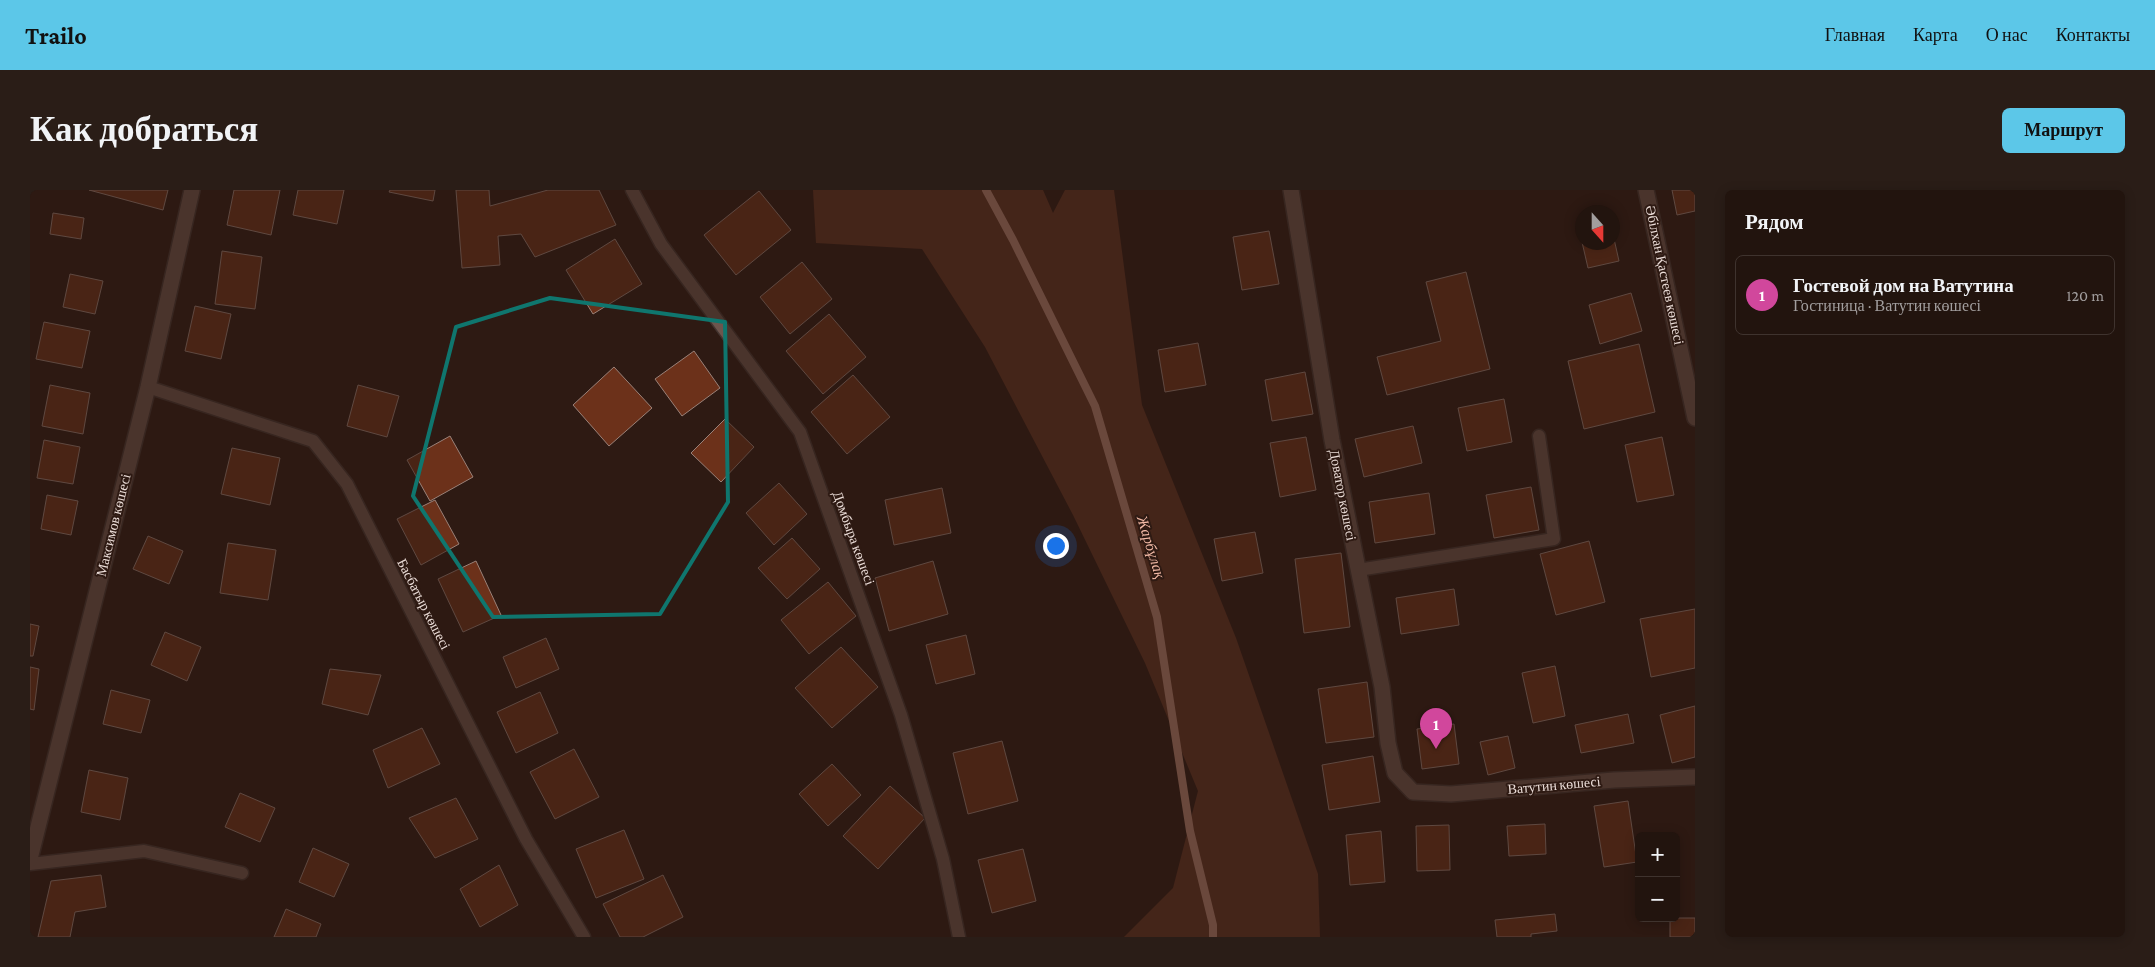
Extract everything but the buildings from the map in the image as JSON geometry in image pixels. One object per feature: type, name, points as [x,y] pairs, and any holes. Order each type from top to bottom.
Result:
[{"type":"street","name":"Максимов көшесі","points":[[30,859],[148,387],[192,190]]},
{"type":"street","name":"Доватор көшесі","points":[[1292,190],[1332,440],[1382,688],[1388,743],[1395,773],[1413,792]]},
{"type":"street","name":"Әбілхан Қастеев көшесі","points":[[1646,190],[1695,418]]},
{"type":"street","name":"Ватутин көшесі","points":[[1413,792],[1451,794],[1614,780],[1695,777]]},
{"type":"lane","name":"Домбыра көшесі","points":[[632,190],[661,244],[800,432],[902,715],[943,859],[959,937]]},
{"type":"lane","name":"Басбатыр көшесі","points":[[148,387],[313,441],[347,484],[526,839],[584,937]]},
{"type":"lane","points":[[1358,570],[1554,539],[1538,436]]},
{"type":"lane","points":[[30,864],[144,851],[242,873]]},
{"type":"highlighted area","points":[[550,298],[725,322],[728,502],[660,614],[493,617],[413,496],[456,327]]},
{"type":"shaded area","points":[[813,190],[1043,190],[1053,213],[1065,190],[1114,190],[1142,405],[1236,638],[1318,874],[1320,937],[1124,937],[1173,888],[1198,791],[1145,663],[1073,515],[985,347],[922,249],[816,243]]},
{"type":"waterway","name":"Жарбұлақ","points":[[986,190],[1013,240],[1095,406],[1157,617],[1190,831],[1213,925],[1213,937]]},
{"type":"place","name":"Гостевой дом на Ватутина","points":[[1436,749]]}]
